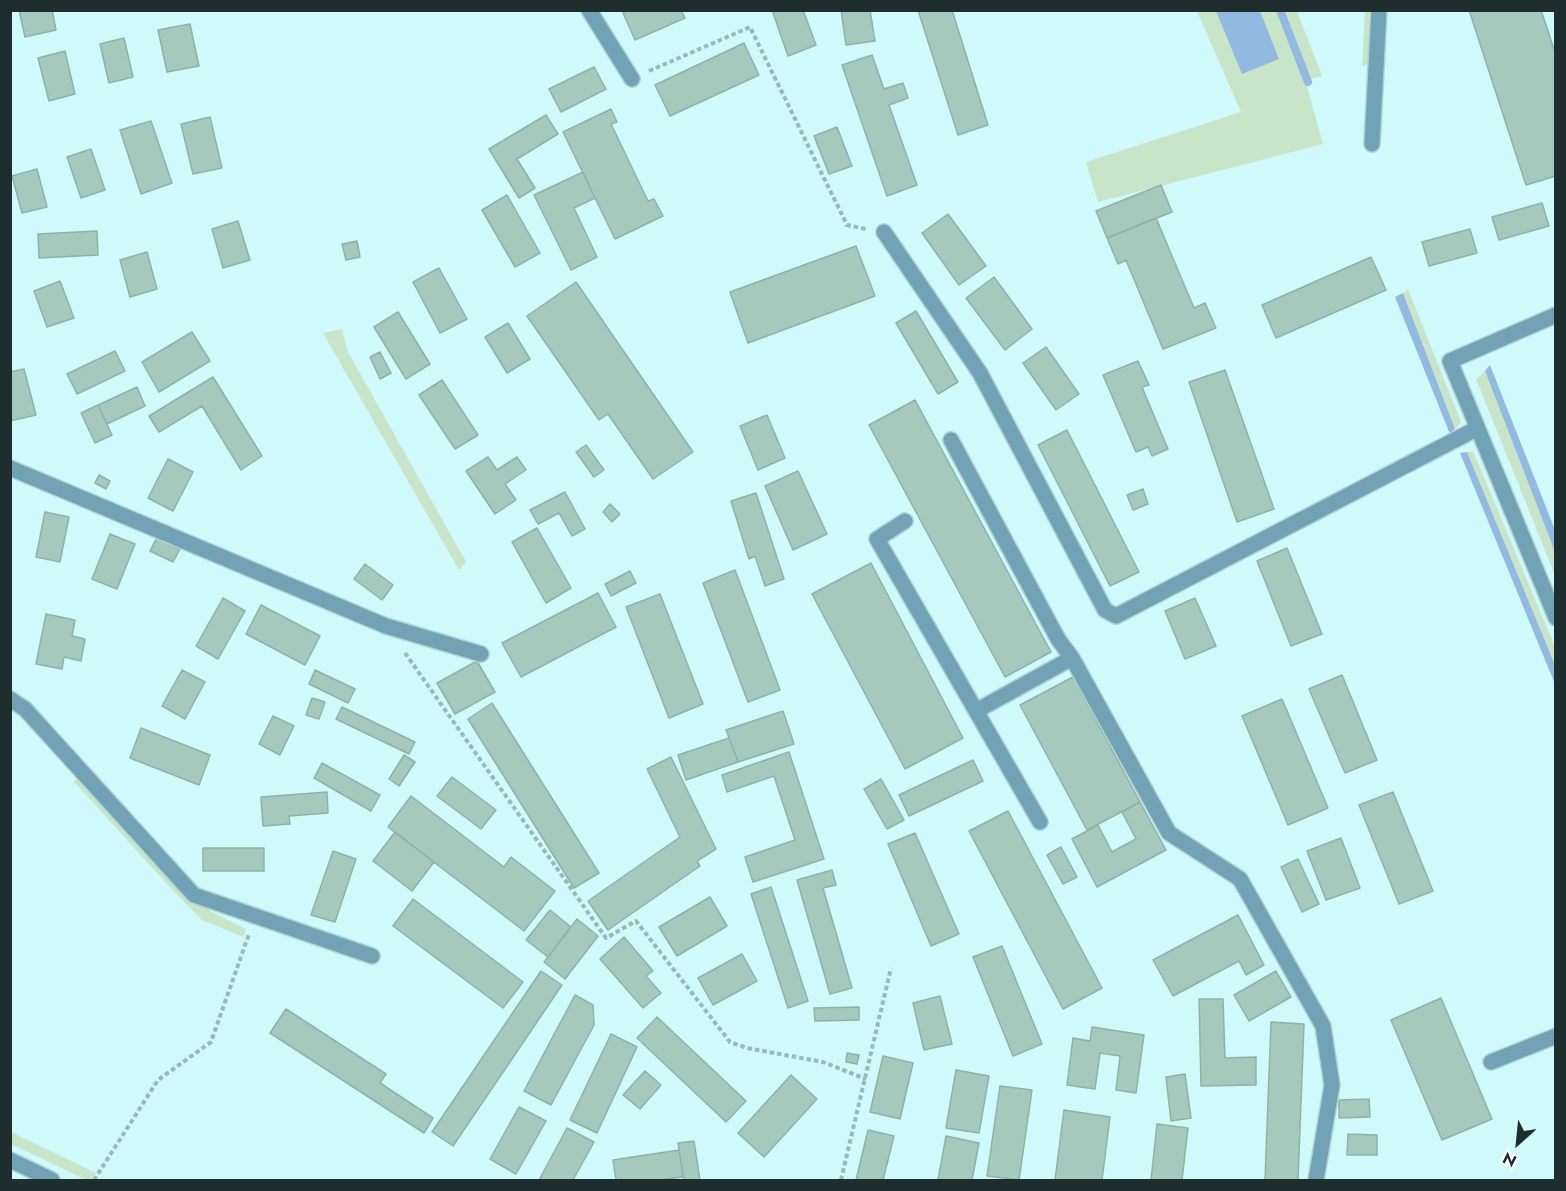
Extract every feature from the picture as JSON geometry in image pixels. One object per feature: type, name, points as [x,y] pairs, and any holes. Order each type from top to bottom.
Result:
[{"type":"street","points":[[589,10],[632,79]]},
{"type":"street","points":[[1372,144],[1378,10]]},
{"type":"street","points":[[884,232],[980,373],[1106,610],[1116,616],[1476,429]]},
{"type":"street","points":[[1556,315],[1450,361],[1476,429],[1556,618]]},
{"type":"street","points":[[951,440],[1058,639],[1072,658],[1169,833],[1240,879],[1323,1026],[1332,1085],[1316,1180]]},
{"type":"street","points":[[10,468],[386,626],[482,654]]},
{"type":"street","points":[[905,521],[878,539],[1040,822]]},
{"type":"street","points":[[976,711],[1072,658]]},
{"type":"street","points":[[10,699],[25,709],[194,895],[372,956]]},
{"type":"street","points":[[1491,1062],[1556,1036]]},
{"type":"street","points":[[10,1160],[52,1180]]},
{"type":"path","points":[[632,79],[750,27],[847,225],[884,232]]},
{"type":"path","points":[[386,626],[456,729],[606,938],[636,921],[730,1042],[747,1048],[823,1062],[866,1079]]},
{"type":"path","points":[[94,1180],[158,1080],[211,1042],[255,916]]},
{"type":"path","points":[[841,1180],[891,968]]},
{"type":"green space","points":[[1197,11],[1278,11],[1306,83],[1323,144],[1098,202],[1086,162],[1241,112]]},
{"type":"green space","points":[[1284,11],[1297,11],[1322,76],[1310,79]]},
{"type":"green space","points":[[1365,11],[1373,11],[1370,63],[1362,66]]},
{"type":"green space","points":[[1408,289],[1461,422],[1455,429],[1403,293]]},
{"type":"green space","points":[[342,329],[348,352],[466,562],[459,570],[323,333]]},
{"type":"green space","points":[[1485,371],[1555,552],[1555,575],[1476,379]]},
{"type":"green space","points":[[1473,451],[1555,647],[1555,665],[1467,452]]},
{"type":"green space","points":[[79,773],[190,896],[212,912],[246,929],[243,937],[202,920],[179,897],[74,782]]},
{"type":"green space","points":[[11,1132],[96,1173],[90,1180],[86,1180],[11,1144]]},
{"type":"water","points":[[1216,11],[1260,11],[1279,59],[1242,74]]},
{"type":"water","points":[[1403,293],[1455,429],[1450,434],[1395,297]]},
{"type":"water","points":[[1490,365],[1555,530],[1555,552],[1485,371]]},
{"type":"water","points":[[1467,452],[1555,665],[1555,684],[1460,453]]},
{"type":"building","points":[[19,10],[52,10],[56,30],[25,37]]},
{"type":"building","points":[[629,10],[681,10],[685,18],[635,40],[623,13]]},
{"type":"building","points":[[772,10],[803,10],[816,45],[788,56]]},
{"type":"building","points":[[841,10],[870,10],[875,41],[846,45]]},
{"type":"building","points":[[918,10],[952,10],[988,125],[958,135]]},
{"type":"building","points":[[1469,10],[1541,10],[1556,55],[1556,176],[1526,185]]},
{"type":"building","points":[[190,24],[199,66],[167,72],[158,30]]},
{"type":"building","points":[[124,38],[133,77],[109,83],[100,44]]},
{"type":"building","points":[[744,43],[759,75],[670,116],[655,85]]},
{"type":"building","points":[[65,51],[75,94],[49,101],[38,58]]},
{"type":"building","points":[[872,55],[884,89],[903,83],[908,98],[889,105],[917,185],[887,196],[842,65]]},
{"type":"building","points":[[594,67],[606,89],[561,112],[549,89]]},
{"type":"building","points":[[611,109],[617,122],[611,124],[648,201],[654,199],[663,216],[615,239],[563,132]]},
{"type":"building","points":[[546,115],[558,134],[517,159],[535,188],[519,198],[489,149]]},
{"type":"building","points":[[210,117],[222,168],[193,174],[181,124]]},
{"type":"building","points":[[151,121],[172,183],[141,194],[120,130]]},
{"type":"building","points":[[837,127],[852,166],[829,174],[814,136]]},
{"type":"building","points":[[91,149],[105,190],[81,198],[67,157]]},
{"type":"building","points":[[37,169],[47,207],[22,213],[12,176]]},
{"type":"building","points":[[583,172],[595,198],[574,208],[597,257],[571,270],[534,195]]},
{"type":"building","points":[[1161,185],[1172,212],[1107,238],[1096,211]]},
{"type":"building","points":[[507,195],[540,253],[515,267],[482,210]]},
{"type":"building","points":[[1542,203],[1549,226],[1499,240],[1492,217]]},
{"type":"building","points":[[948,214],[986,266],[959,285],[922,233]]},
{"type":"building","points":[[1156,218],[1194,308],[1205,303],[1216,328],[1163,349],[1126,260],[1118,264],[1107,238]]},
{"type":"building","points":[[238,221],[250,260],[223,268],[212,229]]},
{"type":"building","points":[[1470,229],[1477,253],[1429,266],[1422,242]]},
{"type":"building","points":[[97,231],[98,255],[39,258],[38,234]]},
{"type":"building","points":[[357,241],[360,257],[346,260],[342,244]]},
{"type":"building","points":[[856,246],[875,296],[748,343],[730,292]]},
{"type":"building","points":[[147,252],[157,289],[130,297],[120,260]]},
{"type":"building","points":[[1371,257],[1386,290],[1276,338],[1262,305]]},
{"type":"building","points":[[439,268],[467,319],[440,333],[413,282]]},
{"type":"building","points":[[994,277],[1032,329],[1005,350],[966,298]]},
{"type":"building","points":[[60,281],[74,318],[47,327],[34,291]]},
{"type":"building","points":[[576,282],[693,452],[653,479],[608,414],[599,420],[527,316]]},
{"type":"building","points":[[916,311],[958,382],[938,394],[896,323]]},
{"type":"building","points":[[398,312],[430,364],[406,379],[374,327]]},
{"type":"building","points":[[508,323],[530,359],[507,373],[485,337]]},
{"type":"building","points":[[192,332],[210,361],[159,392],[142,362]]},
{"type":"building","points":[[1046,347],[1079,394],[1056,410],[1023,363]]},
{"type":"building","points":[[115,351],[125,371],[77,394],[67,374]]},
{"type":"building","points":[[380,352],[391,373],[380,379],[370,357]]},
{"type":"building","points":[[1138,361],[1149,385],[1142,387],[1168,449],[1152,456],[1148,447],[1136,452],[1103,375]]},
{"type":"building","points":[[24,369],[36,415],[10,421],[10,372]]},
{"type":"building","points":[[1225,370],[1274,509],[1237,522],[1189,382]]},
{"type":"building","points":[[213,377],[262,456],[241,470],[202,406],[159,432],[149,416]]},
{"type":"building","points":[[442,380],[478,435],[455,449],[419,395]]},
{"type":"building","points":[[137,387],[145,406],[107,424],[98,405]]},
{"type":"building","points":[[915,400],[1051,652],[1005,677],[869,425]]},
{"type":"building","points":[[98,405],[112,435],[95,443],[81,413]]},
{"type":"building","points":[[767,415],[785,458],[758,470],[740,426]]},
{"type":"building","points":[[1067,430],[1139,572],[1110,586],[1038,445]]},
{"type":"building","points":[[586,445],[604,470],[594,477],[576,452]]},
{"type":"building","points":[[488,457],[497,470],[517,457],[526,470],[505,484],[516,500],[495,514],[466,471]]},
{"type":"building","points":[[168,459],[193,472],[173,511],[148,498]]},
{"type":"building","points":[[798,471],[827,534],[793,550],[765,486]]},
{"type":"building","points":[[99,475],[110,481],[106,489],[95,483]]},
{"type":"building","points":[[1143,489],[1148,504],[1133,510],[1127,495]]},
{"type":"building","points":[[565,492],[585,529],[572,536],[559,513],[538,524],[530,510]]},
{"type":"building","points":[[756,493],[784,579],[765,586],[755,556],[749,559],[731,501]]},
{"type":"building","points":[[610,504],[620,514],[612,522],[603,512]]},
{"type":"building","points":[[45,512],[69,517],[60,562],[36,557]]},
{"type":"building","points":[[537,528],[571,588],[546,603],[512,542]]},
{"type":"building","points":[[110,534],[135,544],[117,589],[92,579]]},
{"type":"building","points":[[157,537],[180,549],[173,562],[150,551]]},
{"type":"building","points":[[1287,548],[1322,634],[1291,646],[1257,561]]},
{"type":"building","points":[[871,563],[963,738],[905,769],[812,594]]},
{"type":"building","points":[[365,564],[393,585],[382,600],[354,579]]},
{"type":"building","points":[[735,570],[780,690],[748,702],[703,583]]},
{"type":"building","points":[[630,571],[636,583],[611,596],[605,584]]},
{"type":"building","points":[[598,593],[616,627],[521,677],[502,643]]},
{"type":"building","points":[[660,594],[703,704],[669,718],[626,607]]},
{"type":"building","points":[[223,598],[245,611],[218,659],[196,646]]},
{"type":"building","points":[[1195,598],[1216,646],[1185,659],[1165,611]]},
{"type":"building","points":[[261,605],[320,636],[305,665],[246,634]]},
{"type":"building","points":[[46,614],[75,620],[72,636],[85,639],[81,661],[64,657],[62,669],[36,664]]},
{"type":"building","points":[[477,661],[495,692],[455,714],[437,683]]},
{"type":"building","points":[[182,670],[205,682],[185,719],[162,706]]},
{"type":"building","points":[[315,670],[355,689],[348,703],[309,684]]},
{"type":"building","points":[[1342,675],[1377,760],[1345,773],[1309,689]]},
{"type":"building","points":[[1073,677],[1140,802],[1087,830],[1020,705]]},
{"type":"building","points":[[312,698],[325,702],[319,719],[306,715]]},
{"type":"building","points":[[1282,699],[1328,808],[1288,825],[1242,716]]},
{"type":"building","points":[[492,703],[599,873],[574,888],[468,719]]},
{"type":"building","points":[[342,707],[415,742],[409,754],[336,719]]},
{"type":"building","points":[[783,711],[794,744],[738,762],[726,730]]},
{"type":"building","points":[[273,716],[294,726],[280,755],[259,744]]},
{"type":"building","points":[[141,728],[210,755],[199,785],[130,758]]},
{"type":"building","points":[[729,738],[738,762],[686,780],[678,755]]},
{"type":"building","points":[[789,752],[824,859],[753,882],[745,857],[795,840],[774,776],[727,792],[722,775]]},
{"type":"building","points":[[404,755],[415,762],[399,786],[389,779]]},
{"type":"building","points":[[671,757],[716,849],[697,861],[700,866],[608,930],[588,901],[680,837],[647,769]]},
{"type":"building","points":[[973,760],[983,781],[909,816],[899,795]]},
{"type":"building","points":[[322,763],[380,795],[371,811],[314,778]]},
{"type":"building","points":[[452,777],[496,810],[481,829],[437,796]]},
{"type":"building","points":[[881,779],[904,820],[887,829],[864,789]]},
{"type":"building","points":[[327,792],[328,813],[289,816],[290,824],[263,826],[261,797]]},
{"type":"building","points":[[1393,792],[1433,891],[1399,904],[1359,805]]},
{"type":"building","points":[[411,796],[504,867],[511,857],[555,891],[524,931],[388,827]]},
{"type":"building","points":[[1140,802],[1166,850],[1097,887],[1072,839],[1098,825],[1112,852],[1136,839],[1122,812]]},
{"type":"building","points":[[1008,811],[1102,988],[1063,1009],[969,831]]},
{"type":"building","points":[[395,832],[434,862],[412,891],[373,861]]},
{"type":"building","points":[[915,833],[959,934],[931,946],[888,844]]},
{"type":"building","points":[[1341,838],[1360,888],[1326,900],[1307,851]]},
{"type":"building","points":[[1061,847],[1077,877],[1063,884],[1047,855]]},
{"type":"building","points":[[203,848],[264,848],[264,871],[203,871]]},
{"type":"building","points":[[333,851],[356,859],[335,922],[311,915]]},
{"type":"building","points":[[1298,859],[1319,904],[1302,912],[1281,867]]},
{"type":"building","points":[[832,870],[836,885],[823,888],[852,988],[830,994],[797,880]]},
{"type":"building","points":[[771,887],[808,1001],[788,1008],[751,894]]},
{"type":"building","points":[[710,897],[727,926],[677,956],[659,927]]},
{"type":"building","points":[[413,899],[523,982],[503,1008],[393,926]]},
{"type":"building","points":[[550,910],[571,927],[548,957],[526,940]]},
{"type":"building","points":[[1238,915],[1264,965],[1246,975],[1239,961],[1173,996],[1153,960]]},
{"type":"building","points":[[577,919],[598,936],[565,979],[544,962]]},
{"type":"building","points":[[624,937],[653,971],[646,976],[661,993],[643,1008],[600,959]]},
{"type":"building","points":[[1002,946],[1042,1044],[1013,1056],[973,957]]},
{"type":"building","points":[[742,954],[757,981],[713,1005],[698,978]]},
{"type":"building","points":[[541,971],[562,985],[453,1146],[432,1132]]},
{"type":"building","points":[[1276,971],[1291,997],[1249,1021],[1234,995]]},
{"type":"building","points":[[575,995],[593,1005],[594,1025],[551,1105],[524,1091]]},
{"type":"building","points":[[940,996],[952,1044],[924,1050],[913,1003]]},
{"type":"building","points":[[1441,998],[1492,1119],[1442,1140],[1391,1020]]},
{"type":"building","points":[[1199,999],[1223,999],[1225,1058],[1256,1057],[1256,1085],[1201,1086]]},
{"type":"building","points":[[859,1007],[859,1020],[815,1021],[814,1008]]},
{"type":"building","points":[[286,1009],[386,1074],[380,1083],[433,1118],[424,1133],[270,1033]]},
{"type":"building","points":[[657,1017],[746,1101],[726,1122],[637,1038]]},
{"type":"building","points":[[1271,1022],[1304,1024],[1298,1180],[1265,1180]]},
{"type":"building","points":[[1092,1027],[1144,1035],[1136,1093],[1116,1090],[1120,1056],[1100,1053],[1095,1089],[1067,1085],[1073,1038],[1090,1041]]},
{"type":"building","points":[[611,1034],[637,1047],[597,1133],[570,1120]]},
{"type":"building","points":[[847,1053],[859,1055],[857,1064],[846,1062]]},
{"type":"building","points":[[883,1056],[913,1063],[900,1119],[870,1112]]},
{"type":"building","points":[[956,1070],[989,1076],[979,1133],[946,1128]]},
{"type":"building","points":[[645,1071],[661,1085],[640,1109],[623,1095]]},
{"type":"building","points":[[1185,1074],[1191,1118],[1171,1121],[1166,1077]]},
{"type":"building","points":[[791,1075],[817,1099],[764,1157],[738,1133]]},
{"type":"building","points":[[1000,1086],[1032,1090],[1019,1180],[987,1176]]},
{"type":"building","points":[[1369,1099],[1370,1117],[1339,1118],[1339,1100]]},
{"type":"building","points":[[519,1107],[546,1121],[516,1174],[490,1159]]},
{"type":"building","points":[[1064,1110],[1110,1117],[1102,1180],[1055,1180]]},
{"type":"building","points":[[1157,1124],[1188,1128],[1182,1180],[1151,1180]]},
{"type":"building","points":[[567,1128],[594,1142],[573,1180],[539,1180]]},
{"type":"building","points":[[868,1130],[894,1136],[883,1180],[856,1180]]},
{"type":"building","points":[[1348,1134],[1377,1135],[1377,1155],[1347,1155]]},
{"type":"building","points":[[946,1136],[979,1143],[972,1180],[938,1180]]},
{"type":"building","points":[[694,1141],[700,1180],[684,1180],[678,1143]]},
{"type":"building","points":[[679,1150],[683,1177],[659,1180],[616,1180],[613,1160]]},
{"type":"waterway","points":[[1280,10],[1308,82]]}]
